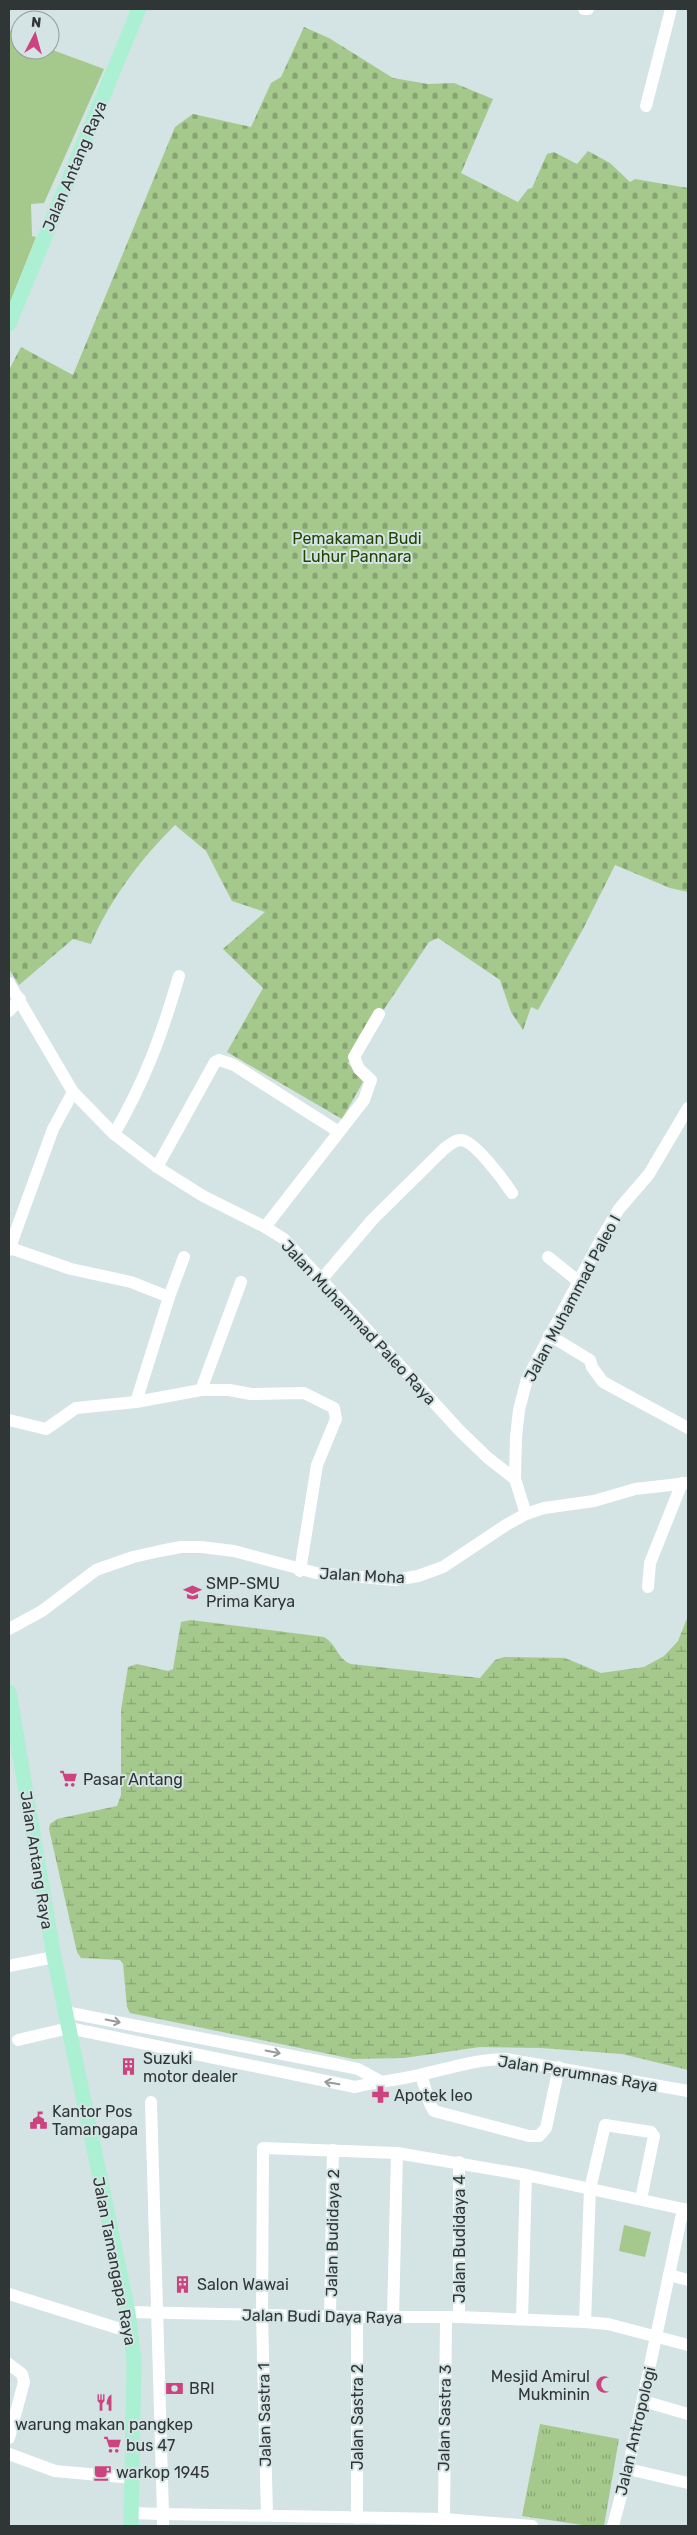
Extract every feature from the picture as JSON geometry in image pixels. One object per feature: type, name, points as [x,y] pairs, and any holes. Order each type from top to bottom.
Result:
[{"type":"main road","name":"Jalan Antang Raya","points":[[9,324],[139,9]]},
{"type":"main road","name":"Jalan Antang Raya","points":[[9,1692],[13,1735],[69,2028]]},
{"type":"main road","name":"Jalan Tamangapa Raya","points":[[69,2028],[128,2312],[134,2361],[132,2520]]},
{"type":"street","points":[[646,106],[670,9]]},
{"type":"street","points":[[114,1134],[151,1063],[179,976]]},
{"type":"street","name":"Jalan Muhammad Paleo Raya","points":[[9,983],[73,1092],[114,1134],[157,1168],[203,1196],[265,1227],[284,1239],[460,1431],[488,1458],[515,1479]]},
{"type":"street","points":[[9,1011],[20,999]]},
{"type":"street","points":[[265,1227],[364,1100],[371,1080],[354,1062],[354,1058],[379,1014]]},
{"type":"street","points":[[157,1168],[215,1062],[219,1060],[234,1065],[339,1132]]},
{"type":"street","points":[[73,1092],[49,1140],[9,1249],[71,1269],[131,1282],[169,1297]]},
{"type":"street","name":"Jalan Muhammad Paleo I","points":[[515,1479],[516,1437],[527,1380],[578,1281],[619,1209],[649,1174],[688,1108]]},
{"type":"street","points":[[321,1280],[373,1219],[444,1149],[455,1141],[463,1140],[471,1144],[503,1179],[512,1193]]},
{"type":"street","points":[[136,1402],[169,1297],[184,1257]]},
{"type":"street","points":[[548,1257],[578,1281]]},
{"type":"street","points":[[201,1390],[240,1282]]},
{"type":"street","points":[[549,1335],[590,1360],[592,1367],[604,1382],[688,1428]]},
{"type":"street","points":[[9,1420],[46,1429],[76,1408],[136,1402],[201,1390],[230,1390],[251,1394],[304,1393],[334,1408],[336,1419],[317,1465],[300,1570]]},
{"type":"street","points":[[515,1479],[526,1514]]},
{"type":"street","points":[[648,1587],[650,1563],[670,1508],[685,1483]]},
{"type":"street","name":"Jalan Moha","points":[[9,1629],[42,1610],[96,1570],[119,1561],[160,1551],[191,1547],[234,1551],[300,1570],[395,1580],[418,1576],[443,1567],[526,1514],[544,1508],[594,1501],[635,1489],[685,1483]]},
{"type":"street","points":[[9,1966],[54,1957]]},
{"type":"street","points":[[65,2012],[358,2069],[380,2081]]},
{"type":"street","points":[[18,2040],[69,2028]]},
{"type":"street","name":"Jalan Perumnas Raya","points":[[69,2028],[355,2087],[421,2075],[483,2059],[506,2059],[688,2091]]},
{"type":"street","points":[[421,2075],[434,2111],[529,2136],[539,2136],[546,2128],[559,2067]]},
{"type":"street","points":[[151,2102],[163,2520]]},
{"type":"street","points":[[585,2322],[590,2189],[603,2128],[607,2124],[651,2132],[654,2136],[640,2199]]},
{"type":"street","name":"Jalan Sastra 1","points":[[267,2515],[262,2315],[263,2148],[333,2150]]},
{"type":"street","points":[[333,2150],[397,2153],[459,2162],[686,2209]]},
{"type":"street","name":"Jalan Budidaya 2","points":[[330,2316],[333,2150]]},
{"type":"street","points":[[393,2317],[397,2153]]},
{"type":"street","name":"Jalan Budidaya 4","points":[[459,2162],[460,2317]]},
{"type":"street","points":[[522,2318],[526,2175]]},
{"type":"street","name":"Jalan Antropologi","points":[[613,2526],[628,2469],[669,2275],[686,2209]]},
{"type":"street","points":[[669,2275],[688,2280]]},
{"type":"street","points":[[9,2282],[9,2294],[130,2332]]},
{"type":"street","name":"Jalan Budi Daya Raya","points":[[128,2312],[157,2311],[357,2317],[522,2318],[608,2324],[688,2345]]},
{"type":"street","name":"Jalan Sastra 2","points":[[357,2317],[357,2518]]},
{"type":"street","name":"Jalan Sastra 3","points":[[444,2519],[446,2317]]},
{"type":"street","points":[[9,2364],[22,2374],[24,2382],[9,2438]]},
{"type":"street","points":[[643,2401],[688,2414]]},
{"type":"street","points":[[9,2454],[55,2471],[133,2478]]},
{"type":"street","points":[[628,2469],[688,2483]]},
{"type":"street","points":[[132,2520],[267,2515],[444,2519],[532,2526]]},
{"type":"green space","name":"Pemakaman Budi Luhur Pannara","points":[[304,27],[329,38],[393,78],[428,84],[454,83],[493,99],[461,173],[518,202],[528,189],[532,188],[547,154],[554,152],[577,164],[588,151],[610,163],[630,182],[635,179],[688,188],[688,892],[670,888],[615,865],[583,929],[538,1010],[531,1007],[523,1030],[511,1012],[500,980],[438,938],[429,942],[348,1063],[363,1082],[342,1119],[227,1052],[263,988],[223,949],[265,912],[232,901],[206,851],[175,825],[127,880],[107,911],[91,944],[73,939],[19,985],[9,969],[9,370],[21,347],[73,375],[175,127],[193,114],[251,127],[271,83],[281,77]]},
{"type":"green space","points":[[9,30],[10,60],[60,60],[60,53],[104,69],[44,203],[31,204],[32,236],[36,237],[9,305]]},
{"type":"green space","points":[[688,1616],[688,2070],[622,2054],[541,2048],[480,2047],[404,2058],[353,2059],[130,2013],[127,2007],[123,1964],[120,1960],[81,1958],[77,1952],[49,1829],[50,1824],[57,1819],[117,1806],[121,1795],[121,1710],[128,1667],[137,1664],[168,1671],[173,1669],[181,1622],[191,1620],[324,1637],[332,1643],[346,1662],[351,1664],[480,1678],[495,1660],[504,1657],[565,1658],[601,1673],[644,1667],[664,1656],[678,1641]]},
{"type":"green space","points":[[624,2225],[651,2232],[645,2257],[619,2251]]},
{"type":"green space","points":[[540,2424],[619,2439],[604,2526],[589,2526],[522,2516]]},
{"type":"place","name":"SMP-SMU Prima Karya","points":[[192,1592]]},
{"type":"place","name":"Pasar Antang","points":[[69,1779]]},
{"type":"place","name":"Suzuki motor dealer","points":[[129,2067]]},
{"type":"place","name":"Apotek leo","points":[[380,2095]]},
{"type":"place","name":"Kantor Pos Tamangapa","points":[[38,2120]]},
{"type":"place","name":"Salon Wawai","points":[[183,2284]]},
{"type":"place","name":"Mesjid Amirul Mukminin","points":[[604,2385]]},
{"type":"place","name":"BRI","points":[[175,2388]]},
{"type":"place","name":"warung makan pangkep","points":[[104,2402]]},
{"type":"place","name":"bus 47","points":[[112,2445]]},
{"type":"place","name":"warkop 1945","points":[[102,2472]]}]
